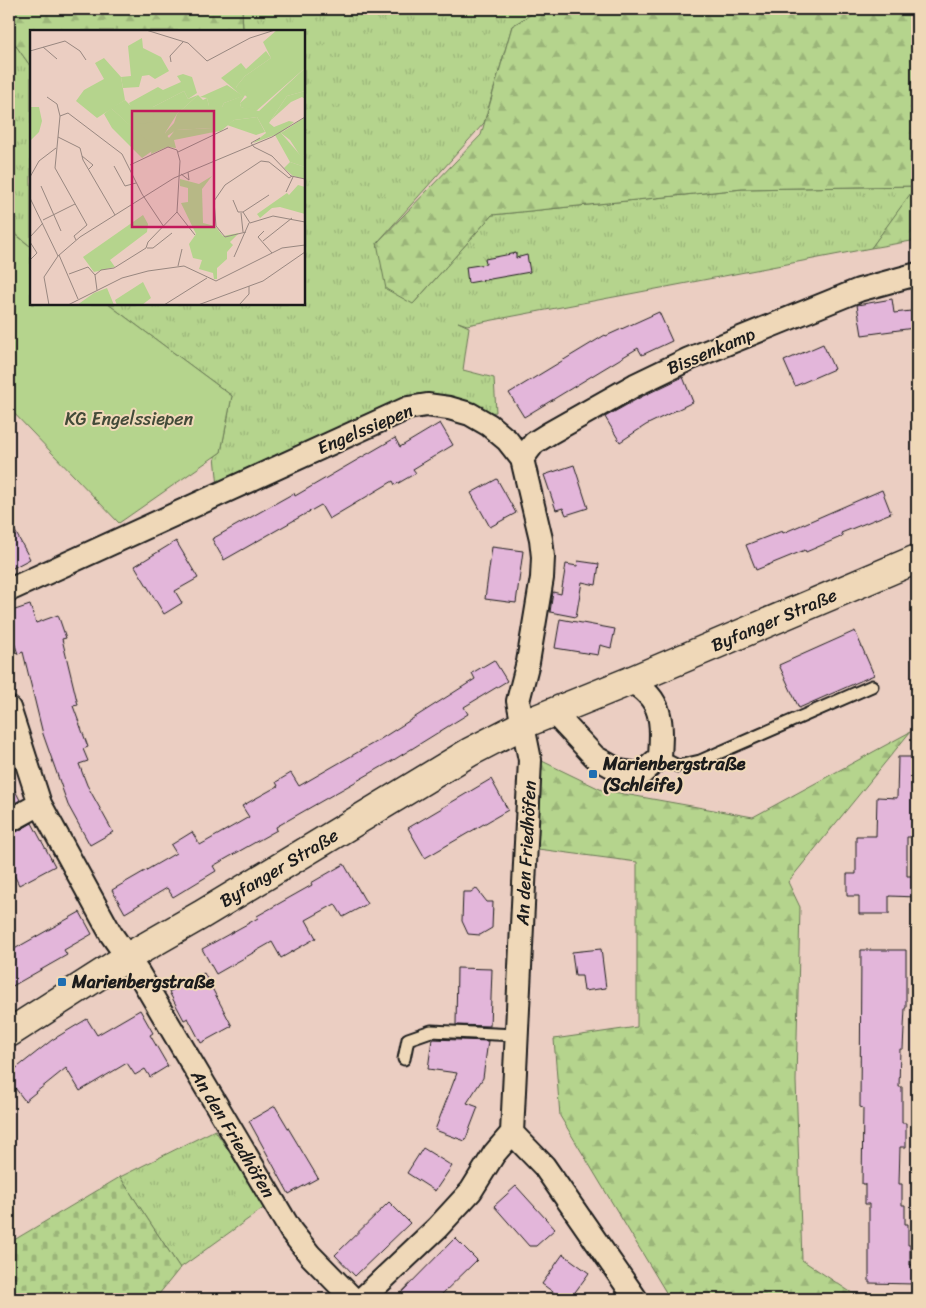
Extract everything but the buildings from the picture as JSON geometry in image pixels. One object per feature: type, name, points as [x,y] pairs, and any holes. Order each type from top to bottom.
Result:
[{"type":"street","name":"Bissenkamp","points":[[522,459],[534,443],[550,433],[635,385],[689,359],[858,290],[917,274]]},
{"type":"street","name":"Engelssiepen","points":[[9,590],[408,408],[427,405],[449,408],[470,414],[489,425],[507,440],[522,459],[541,539],[543,557],[542,578],[528,662],[518,701],[524,724]]},
{"type":"street","name":"Byfanger Straße","points":[[9,1033],[126,958],[201,915],[470,752],[524,724],[917,559]]},
{"type":"street","points":[[553,712],[595,757],[620,772],[641,774],[660,757],[659,714],[651,696],[643,688],[630,681]]},
{"type":"street","points":[[9,708],[40,804],[126,958]]},
{"type":"street","name":"An den Friedhöfen","points":[[512,1133],[530,760],[524,724]]},
{"type":"street","points":[[9,821],[40,804]]},
{"type":"street","name":"An den Friedhöfen","points":[[126,958],[138,974],[291,1231],[353,1299]]},
{"type":"street","points":[[362,1299],[437,1228],[471,1191],[494,1154],[512,1133],[544,1166],[636,1299]]},
{"type":"lane","points":[[660,757],[678,766],[700,761],[872,686]]},
{"type":"lane","points":[[404,1059],[408,1039],[431,1031],[518,1035]]},
{"type":"green space","points":[[9,9],[242,9],[243,30],[30,30],[30,66],[9,36]]},
{"type":"green space","points":[[242,9],[540,9],[512,26],[484,123],[377,243],[414,303],[492,215],[743,189],[917,186],[871,248],[467,325],[458,322],[469,327],[463,370],[494,378],[496,412],[479,414],[400,406],[218,487],[215,456],[221,452],[232,396],[109,305],[305,305],[305,30],[243,30]]},
{"type":"green space","points":[[540,9],[917,9],[917,240],[871,248],[916,186],[742,189],[492,215],[413,304],[386,289],[377,243],[481,135],[512,26]]},
{"type":"green space","points":[[9,36],[30,66],[30,246],[9,228]]},
{"type":"green space","name":"KG Engelssiepen","points":[[9,229],[30,246],[30,305],[109,305],[232,396],[221,452],[119,523],[9,408]]},
{"type":"green space","points":[[910,732],[788,882],[800,907],[796,1081],[802,1260],[852,1293],[917,1295],[917,1299],[670,1299],[560,1116],[554,1039],[637,1027],[637,862],[538,849],[542,761],[602,790],[753,817]]},
{"type":"green space","points":[[215,1130],[265,1207],[180,1268],[120,1177]]},
{"type":"green space","points":[[120,1177],[180,1268],[155,1299],[9,1299],[9,1243]]},
{"type":"place","name":"Marienbergstraße (Schleife)","points":[[593,774]]},
{"type":"place","name":"Marienbergstraße","points":[[62,982]]}]
